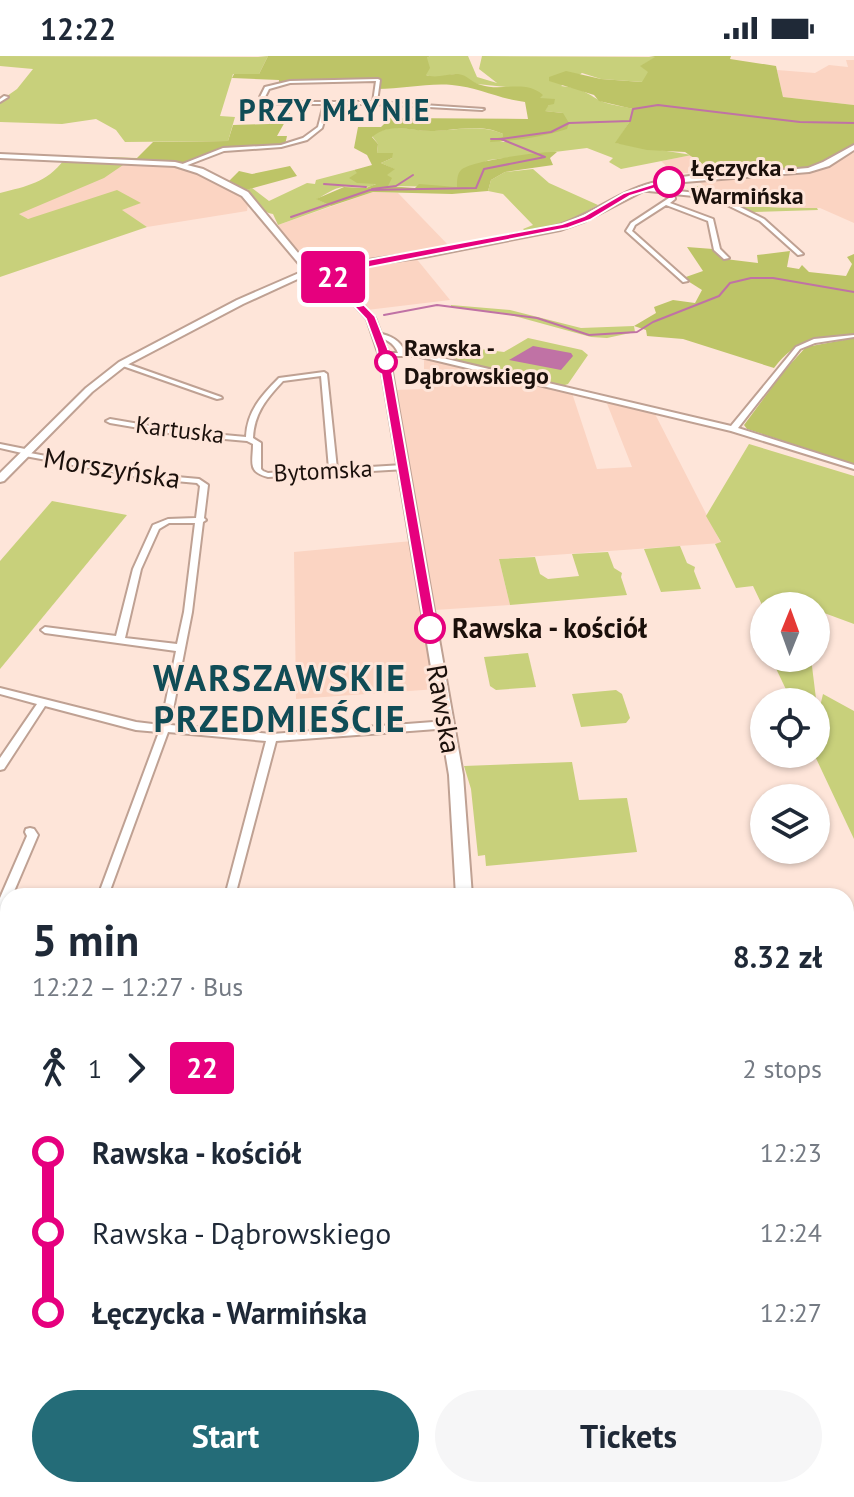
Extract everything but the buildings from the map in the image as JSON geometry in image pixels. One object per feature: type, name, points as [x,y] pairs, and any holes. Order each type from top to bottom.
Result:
[{"type":"street","points":[[375,103],[378,80],[279,83],[265,89],[262,97],[273,103],[375,103],[482,109]]},
{"type":"street","points":[[0,156],[183,165],[220,150],[285,145],[305,139],[320,128],[327,102]]},
{"type":"street","points":[[0,479],[89,390],[122,364],[313,267],[365,265],[565,227],[640,189],[685,179],[809,170],[835,160],[854,147]]},
{"type":"street","name":"Rawska","points":[[183,165],[245,194],[286,244],[344,295],[377,335],[384,355],[460,801],[464,888]]},
{"type":"street","points":[[640,189],[706,194],[755,215],[800,254]]},
{"type":"street","points":[[671,192],[672,199],[633,224],[629,231],[685,281]]},
{"type":"street","points":[[666,203],[711,220],[717,250],[726,258]]},
{"type":"street","points":[[377,335],[387,336],[401,349],[402,354]]},
{"type":"street","points":[[733,429],[798,348],[814,341],[852,336]]},
{"type":"street","points":[[384,355],[417,354],[733,429],[854,467]]},
{"type":"street","points":[[122,364],[219,398]]},
{"type":"street","name":"Bytomska","points":[[333,471],[324,374],[281,379],[255,406],[249,439],[257,443],[257,469],[263,475],[333,471],[403,467]]},
{"type":"street","name":"Kartuska","points":[[110,421],[180,433],[249,439]]},
{"type":"street","points":[[0,446],[26,453]]},
{"type":"street","name":"Morszyńska","points":[[26,453],[143,476],[203,483],[202,520],[165,728],[106,888]]},
{"type":"street","points":[[120,640],[137,569],[153,531],[168,521],[202,520]]},
{"type":"street","points":[[45,630],[181,648]]},
{"type":"street","points":[[0,691],[136,726],[272,738],[447,725]]},
{"type":"street","points":[[0,766],[43,702]]},
{"type":"street","points":[[232,888],[272,738]]},
{"type":"street","points":[[10,888],[33,835],[30,832]]},
{"type":"shaded area","points":[[846,60],[854,60],[854,105],[783,97],[777,70],[815,73],[829,65],[848,67]]},
{"type":"shaded area","points":[[854,153],[854,223],[820,208],[785,208],[731,201],[713,194],[696,179]]},
{"type":"shaded area","points":[[692,155],[713,173],[674,173],[661,161]]},
{"type":"shaded area","points":[[126,163],[193,169],[238,192],[248,204],[247,211],[147,227],[121,210],[140,203],[27,219],[18,213]]},
{"type":"shaded area","points":[[373,192],[398,193],[450,247],[374,259],[318,260],[292,247],[278,225]]},
{"type":"shaded area","points":[[415,257],[450,300],[367,310],[339,276],[343,272]]},
{"type":"shaded area","points":[[533,346],[571,353],[573,356],[561,370],[509,360]]},
{"type":"shaded area","points":[[424,359],[572,393],[597,469],[632,467],[606,401],[654,412],[721,543],[499,559],[510,605],[435,610],[394,390],[424,389]]},
{"type":"shaded area","points":[[412,541],[437,689],[296,699],[294,552]]},
{"type":"green space","points":[[0,56],[268,56],[259,74],[233,74],[220,116],[235,117],[228,141],[125,142],[116,130],[96,119],[62,124],[0,122],[0,101],[17,89],[33,69],[0,66]]},
{"type":"green space","points":[[268,56],[430,56],[427,58],[430,68],[426,75],[458,74],[489,87],[536,90],[543,95],[540,98],[555,99],[554,104],[545,111],[563,113],[569,123],[567,129],[548,134],[490,142],[491,139],[503,137],[503,134],[477,128],[434,131],[387,129],[372,137],[378,144],[377,153],[393,153],[392,158],[381,163],[395,169],[387,175],[392,178],[388,186],[415,188],[419,184],[457,187],[461,170],[477,163],[557,152],[550,158],[553,165],[505,172],[491,180],[488,191],[452,194],[373,192],[331,206],[316,199],[344,187],[366,188],[376,184],[357,183],[349,178],[357,173],[354,170],[372,165],[367,155],[354,148],[358,127],[381,127],[390,118],[528,119],[525,102],[452,85],[377,89],[378,80],[336,78],[335,82],[279,83],[279,80],[232,78],[234,74],[259,74]]},
{"type":"green space","points":[[468,56],[477,77],[497,83],[479,69],[482,56],[656,57],[641,66],[649,72],[643,82],[601,79],[582,73],[561,86],[582,90],[606,103],[633,109],[630,121],[616,143],[692,155],[621,169],[609,162],[613,158],[587,148],[489,160],[461,173],[457,187],[388,186],[386,175],[394,169],[381,163],[392,158],[377,153],[378,144],[372,136],[379,132],[394,128],[434,131],[478,128],[503,134],[503,138],[491,139],[504,142],[563,113],[544,111],[549,105],[547,101],[506,87],[477,84],[455,74],[435,78],[426,75],[427,58]]},
{"type":"green space","points":[[649,56],[731,56],[730,59],[776,66],[783,97],[854,105],[854,146],[812,168],[720,176],[685,152],[647,150],[615,143],[630,121],[633,109],[599,101],[594,95],[549,81],[549,77],[566,71],[601,79],[642,82],[648,72],[640,66],[655,57]]},
{"type":"green space","points":[[290,113],[277,136],[287,136],[285,145],[233,147],[184,164],[103,160],[105,157],[137,158],[153,142],[228,141],[233,125],[269,124],[271,119]]},
{"type":"green space","points":[[64,160],[126,163],[104,178],[19,214],[28,219],[117,190],[141,203],[122,210],[147,227],[0,277],[0,193],[43,179]]},
{"type":"green space","points":[[290,166],[297,176],[242,191],[227,183],[239,171],[252,174]]},
{"type":"green space","points":[[533,169],[549,183],[598,205],[560,226],[527,233],[523,229],[533,225],[503,194],[488,191],[491,180],[505,172]]},
{"type":"green space","points":[[354,170],[358,173],[357,183],[377,183],[369,187],[336,189],[317,199],[331,206],[278,225],[273,214],[242,191],[252,188],[269,201],[307,183],[315,184],[316,180]]},
{"type":"green space","points":[[702,185],[726,199],[741,203],[818,210],[752,212],[711,194],[687,189]]},
{"type":"green space","points":[[687,247],[713,249],[725,259],[758,263],[757,255],[790,251],[787,267],[799,269],[802,265],[809,272],[846,276],[852,264],[847,257],[854,254],[854,335],[809,341],[791,350],[774,368],[683,339],[647,336],[646,330],[634,326],[656,313],[654,307],[673,300],[695,303],[702,290],[683,278],[703,271]]},
{"type":"green space","points":[[451,305],[510,310],[581,328],[634,326],[635,332],[607,338],[591,337],[503,313]]},
{"type":"green space","points":[[528,338],[582,350],[588,355],[568,384],[562,386],[425,352],[456,346],[504,352]]},
{"type":"green space","points":[[854,338],[854,464],[747,429],[744,425],[806,347]]},
{"type":"green space","points":[[749,444],[854,476],[854,624],[830,615],[830,592],[756,592],[753,586],[736,588],[715,544],[721,542],[706,516]]},
{"type":"green space","points":[[52,501],[127,515],[0,669],[0,561]]},
{"type":"green space","points":[[680,546],[687,563],[695,567],[701,589],[661,592],[644,549]]},
{"type":"green space","points":[[608,552],[614,568],[622,573],[627,595],[510,605],[499,559],[535,557],[540,574],[548,579],[579,576],[572,554]]},
{"type":"green space","points":[[528,653],[536,687],[496,690],[490,686],[484,657]]},
{"type":"green space","points":[[778,672],[813,672],[815,688],[785,688]]},
{"type":"green space","points":[[616,690],[622,694],[630,718],[626,723],[581,727],[572,694]]},
{"type":"green space","points":[[830,698],[854,711],[854,839],[821,768],[830,768]]},
{"type":"green space","points":[[572,762],[579,800],[627,798],[637,852],[486,866],[485,855],[478,856],[471,789],[464,766]]},
{"type":"waterway","points":[[501,139],[551,132],[569,123],[630,121],[633,109],[658,105],[800,122],[854,123]]},
{"type":"waterway","points":[[491,139],[501,139]]},
{"type":"waterway","points":[[291,217],[370,190],[476,188],[484,169],[545,157],[501,139]]},
{"type":"waterway","points":[[818,169],[848,154]]},
{"type":"waterway","points":[[756,176],[780,174]]},
{"type":"waterway","points":[[372,189],[396,186],[413,175]]},
{"type":"waterway","points":[[324,184],[366,187]]},
{"type":"waterway","points":[[384,315],[437,305],[537,318],[589,335],[637,332],[653,322],[719,296],[730,283],[751,278],[773,278],[854,292]]},
{"type":"bus line","name":"22","points":[[430,628],[386,362],[375,324],[324,269],[370,264],[565,227],[627,194],[669,182]]},
{"type":"place","name":"Łęczycka - Warmińska","points":[[669,182]]},
{"type":"place","name":"Rawska - Dąbrowskiego","points":[[386,362]]},
{"type":"place","name":"Rawska - kościół","points":[[430,628]]},
{"type":"district","name":"PRZY MŁYNIE","points":[[335,111]]},
{"type":"district","name":"WARSZAWSKIE PRZEDMIEŚCIE","points":[[280,698]]}]
